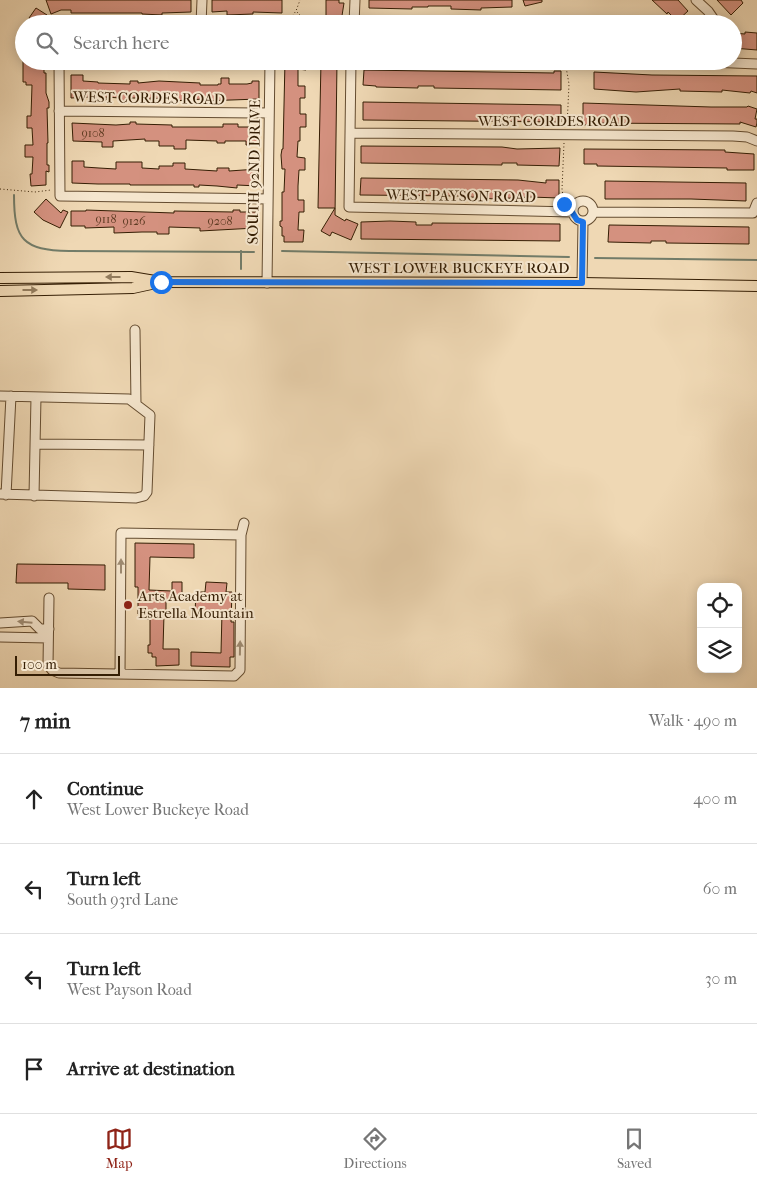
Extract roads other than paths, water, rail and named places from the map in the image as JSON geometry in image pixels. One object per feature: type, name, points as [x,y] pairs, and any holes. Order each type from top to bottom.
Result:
[{"type":"main road","name":"WEST LOWER BUCKEYE ROAD","points":[[0,278],[131,277],[161,282],[582,283],[757,286]]},
{"type":"main road","name":"WEST LOWER BUCKEYE ROAD","points":[[0,291],[133,288],[161,282]]},
{"type":"street","points":[[201,15],[202,0]]},
{"type":"street","points":[[354,15],[355,0]]},
{"type":"street","points":[[696,0],[711,15]]},
{"type":"street","points":[[742,63],[757,64]]},
{"type":"street","points":[[59,70],[60,193],[268,199]]},
{"type":"street","name":"SOUTH 92ND DRIVE","points":[[266,283],[270,70]]},
{"type":"street","points":[[350,133],[351,70]]},
{"type":"street","name":"WEST CORDES ROAD","points":[[59,111],[269,113]]},
{"type":"street","name":"WEST CORDES ROAD","points":[[350,133],[733,136],[747,137],[757,141]]},
{"type":"street","name":"WEST PAYSON ROAD","points":[[350,133],[349,207],[569,212],[582,201],[592,205],[593,212],[754,213],[757,203]]},
{"type":"street","points":[[569,212],[577,220],[583,222],[589,220],[593,212]]},
{"type":"street","points":[[582,283],[583,222]]},
{"type":"street","points":[[135,330],[136,404]]},
{"type":"street","points":[[0,396],[11,396],[129,399],[150,415],[147,492],[144,496],[136,498],[3,495],[11,396]]},
{"type":"street","points":[[34,496],[36,397]]},
{"type":"street","points":[[35,444],[149,445]]},
{"type":"street","points":[[49,598],[48,665],[52,670],[59,673],[234,676],[240,670],[241,535],[244,523]]},
{"type":"street","points":[[120,674],[121,533],[241,535]]},
{"type":"street","points":[[0,622],[32,621],[40,629],[49,633]]},
{"type":"street","points":[[0,637],[49,633]]},
{"type":"waterway","points":[[14,195],[14,210],[19,232],[24,240],[31,245],[41,248],[69,251],[254,252]]},
{"type":"waterway","points":[[241,251],[241,269]]},
{"type":"waterway","points":[[282,251],[569,257]]},
{"type":"waterway","points":[[595,258],[757,260]]},
{"type":"place","name":"Arts Academy at Estrella Mountain","points":[[128,605]]}]
